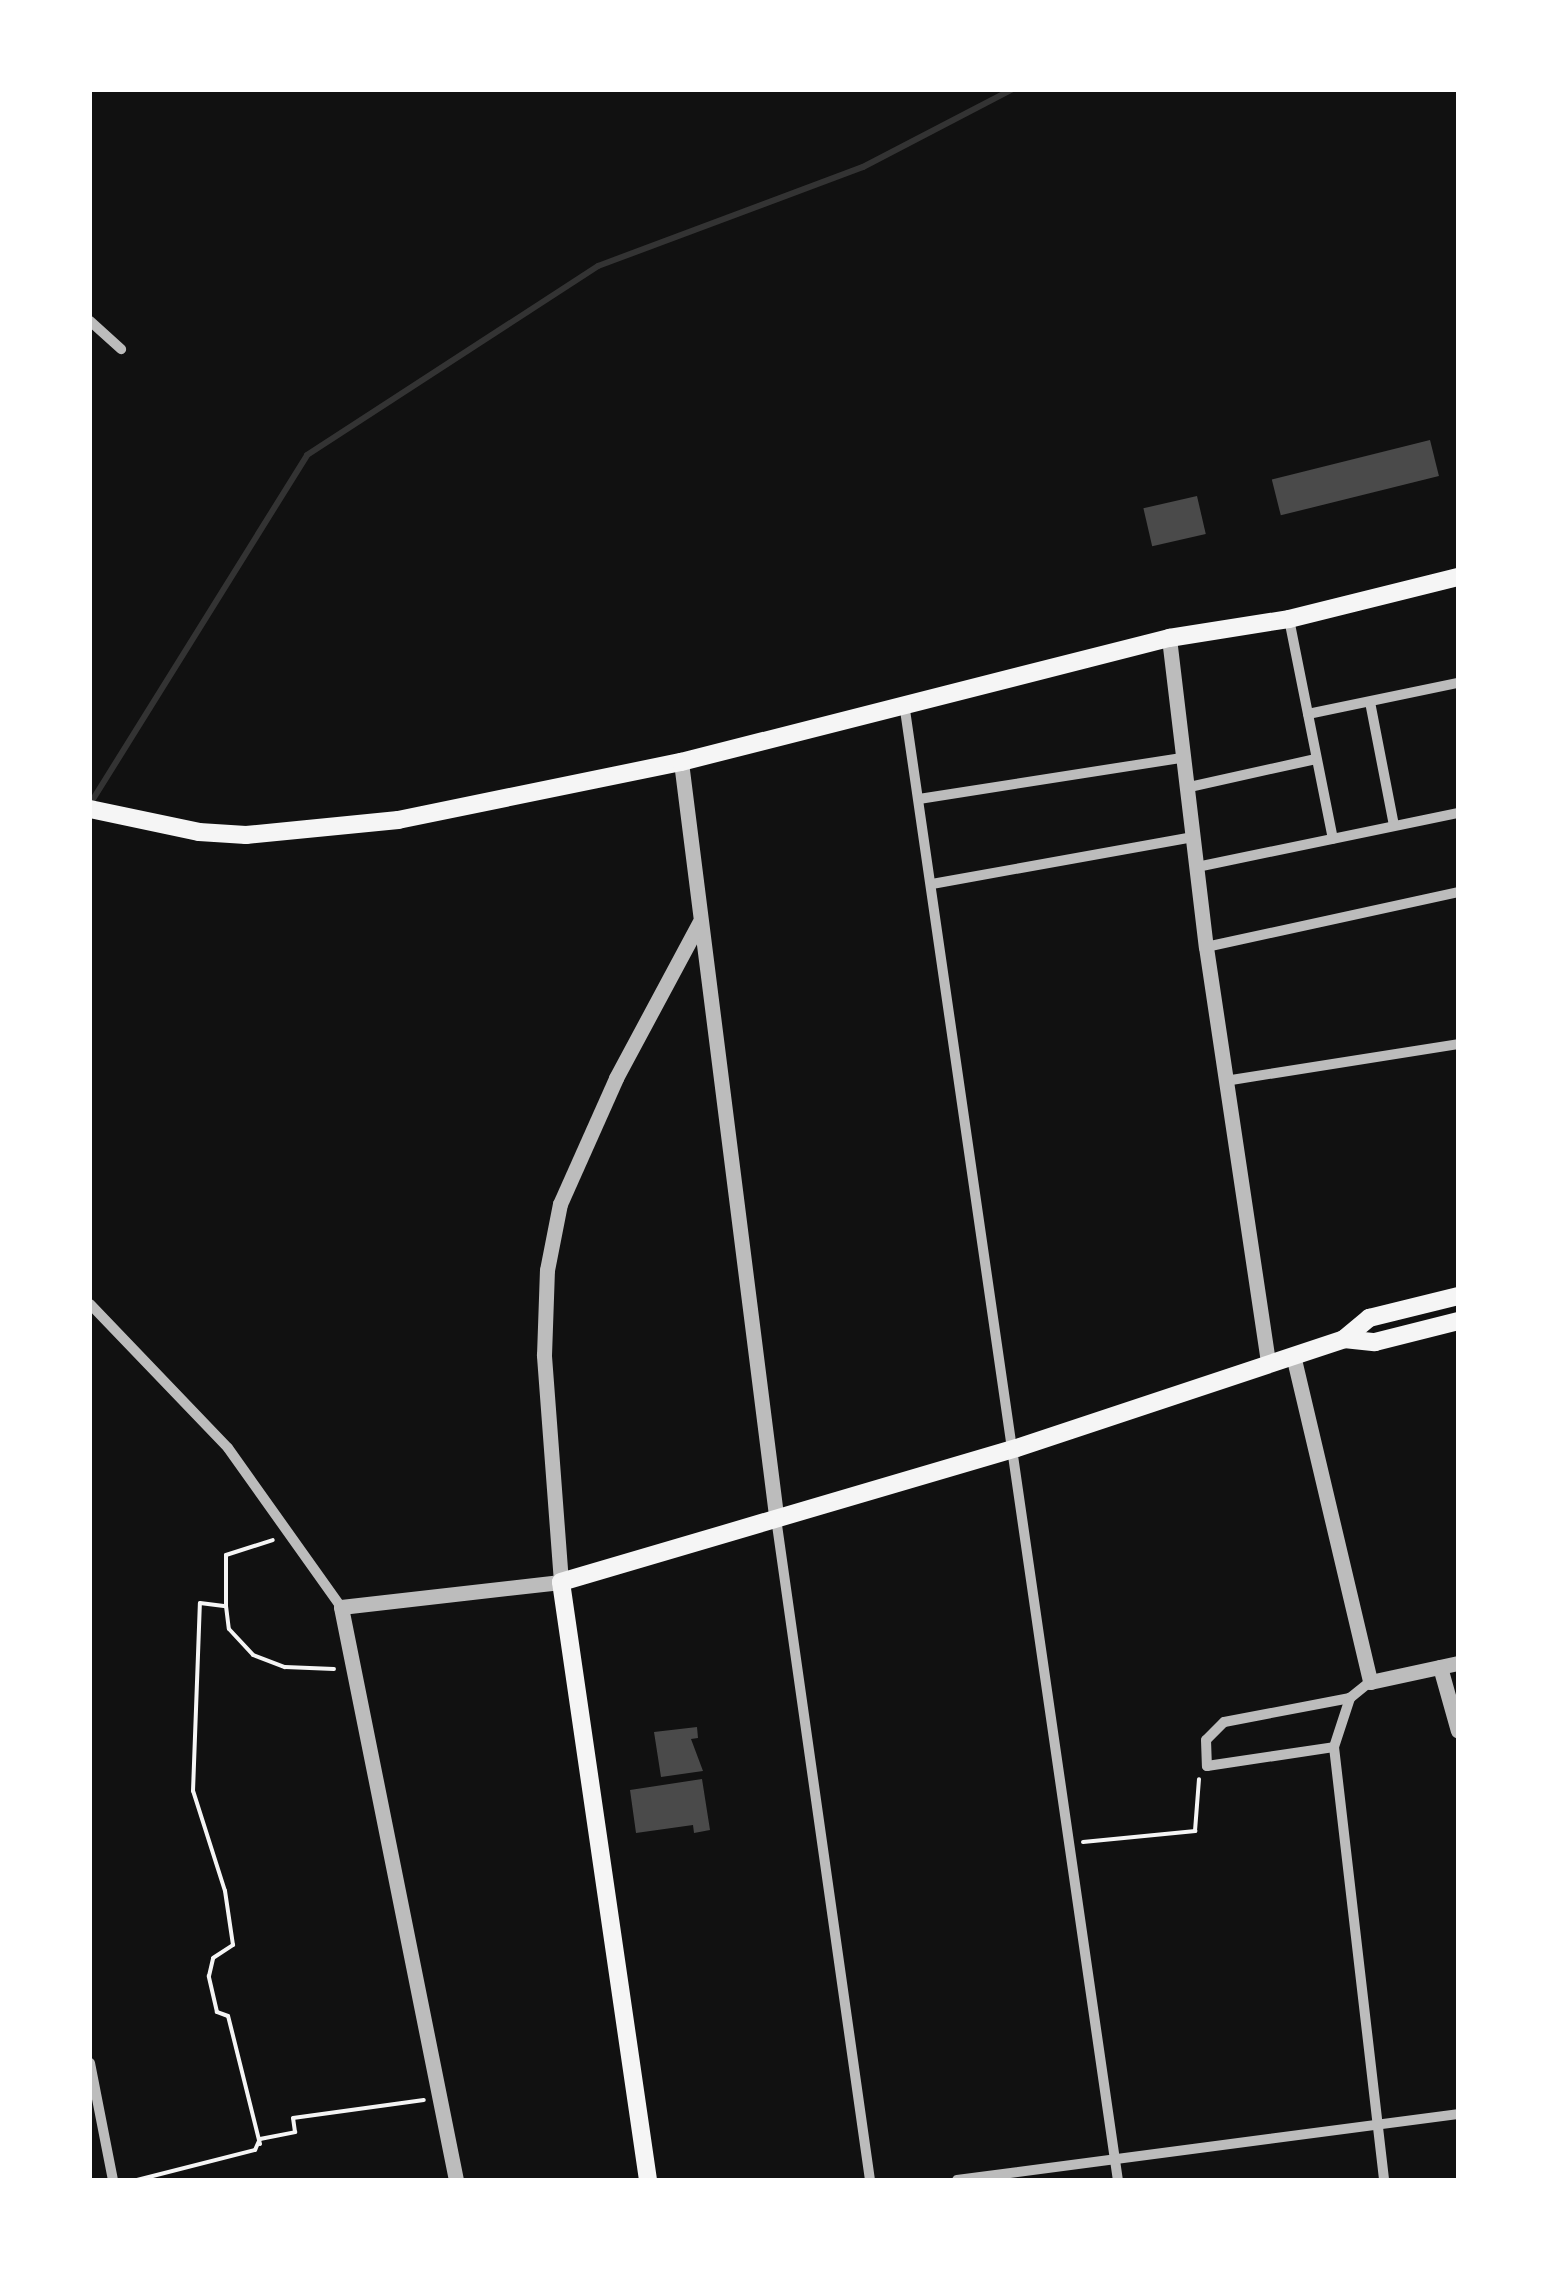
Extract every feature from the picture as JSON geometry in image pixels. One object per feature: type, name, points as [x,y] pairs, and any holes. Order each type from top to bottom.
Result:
[{"type":"main road","points":[[90,809],[198,832],[321,830],[398,820],[681,762],[904,702],[1169,638],[1290,619],[1458,578]]},
{"type":"main road","points":[[648,2180],[562,1582],[776,1515],[1016,1448],[1344,1338],[1369,1318],[1458,1296]]},
{"type":"main road","points":[[1344,1338],[1375,1342],[1458,1320]]},
{"type":"street","points":[[90,321],[121,349]]},
{"type":"street","points":[[1290,619],[1333,838]]},
{"type":"street","points":[[1169,638],[1206,947],[1268,1362]]},
{"type":"street","points":[[1308,714],[1458,683]]},
{"type":"street","points":[[904,702],[1016,1448],[1068,1843],[1118,2180]]},
{"type":"street","points":[[1370,702],[1394,824]]},
{"type":"street","points":[[919,799],[1182,758]]},
{"type":"street","points":[[1185,788],[1316,759]]},
{"type":"street","points":[[681,762],[776,1515],[870,2180]]},
{"type":"street","points":[[1197,867],[1458,813]]},
{"type":"street","points":[[932,884],[1192,837]]},
{"type":"street","points":[[1206,947],[1458,892]]},
{"type":"street","points":[[341,1607],[562,1582],[544,1355],[547,1270],[560,1204],[668,972],[699,923]]},
{"type":"street","points":[[1226,1082],[1458,1044]]},
{"type":"street","points":[[90,1304],[228,1448],[341,1607],[456,2180]]},
{"type":"street","points":[[1293,1355],[1370,1682]]},
{"type":"street","points":[[1334,1747],[1207,1766],[1206,1740],[1224,1722],[1350,1698],[1370,1682],[1458,1663]]},
{"type":"street","points":[[1440,1667],[1458,1731]]},
{"type":"street","points":[[1350,1698],[1334,1747],[1384,2180]]},
{"type":"street","points":[[90,2063],[113,2180]]},
{"type":"street","points":[[957,2180],[1458,2114]]},
{"type":"path","points":[[292,1535],[226,1554],[229,1630],[252,1655],[284,1667],[352,1670]]},
{"type":"path","points":[[226,1606],[200,1603],[193,1791],[225,1891],[233,1945],[213,1958],[209,1976],[217,2012],[228,2016],[260,2144]]},
{"type":"path","points":[[1068,1843],[1195,1831],[1198,1782],[1207,1766]]},
{"type":"path","points":[[136,2180],[295,2132],[293,2118],[439,2098]]},
{"type":"building","points":[[1430,440],[1439,476],[1281,515],[1272,479]]},
{"type":"building","points":[[1197,496],[1206,534],[1152,546],[1143,508]]},
{"type":"building","points":[[697,1727],[698,1738],[691,1739],[703,1771],[661,1777],[654,1732]]},
{"type":"building","points":[[702,1779],[710,1830],[694,1833],[693,1825],[636,1833],[630,1790]]},
{"type":"waterway","points":[[90,804],[307,455],[598,266],[863,167],[1011,90]]}]
